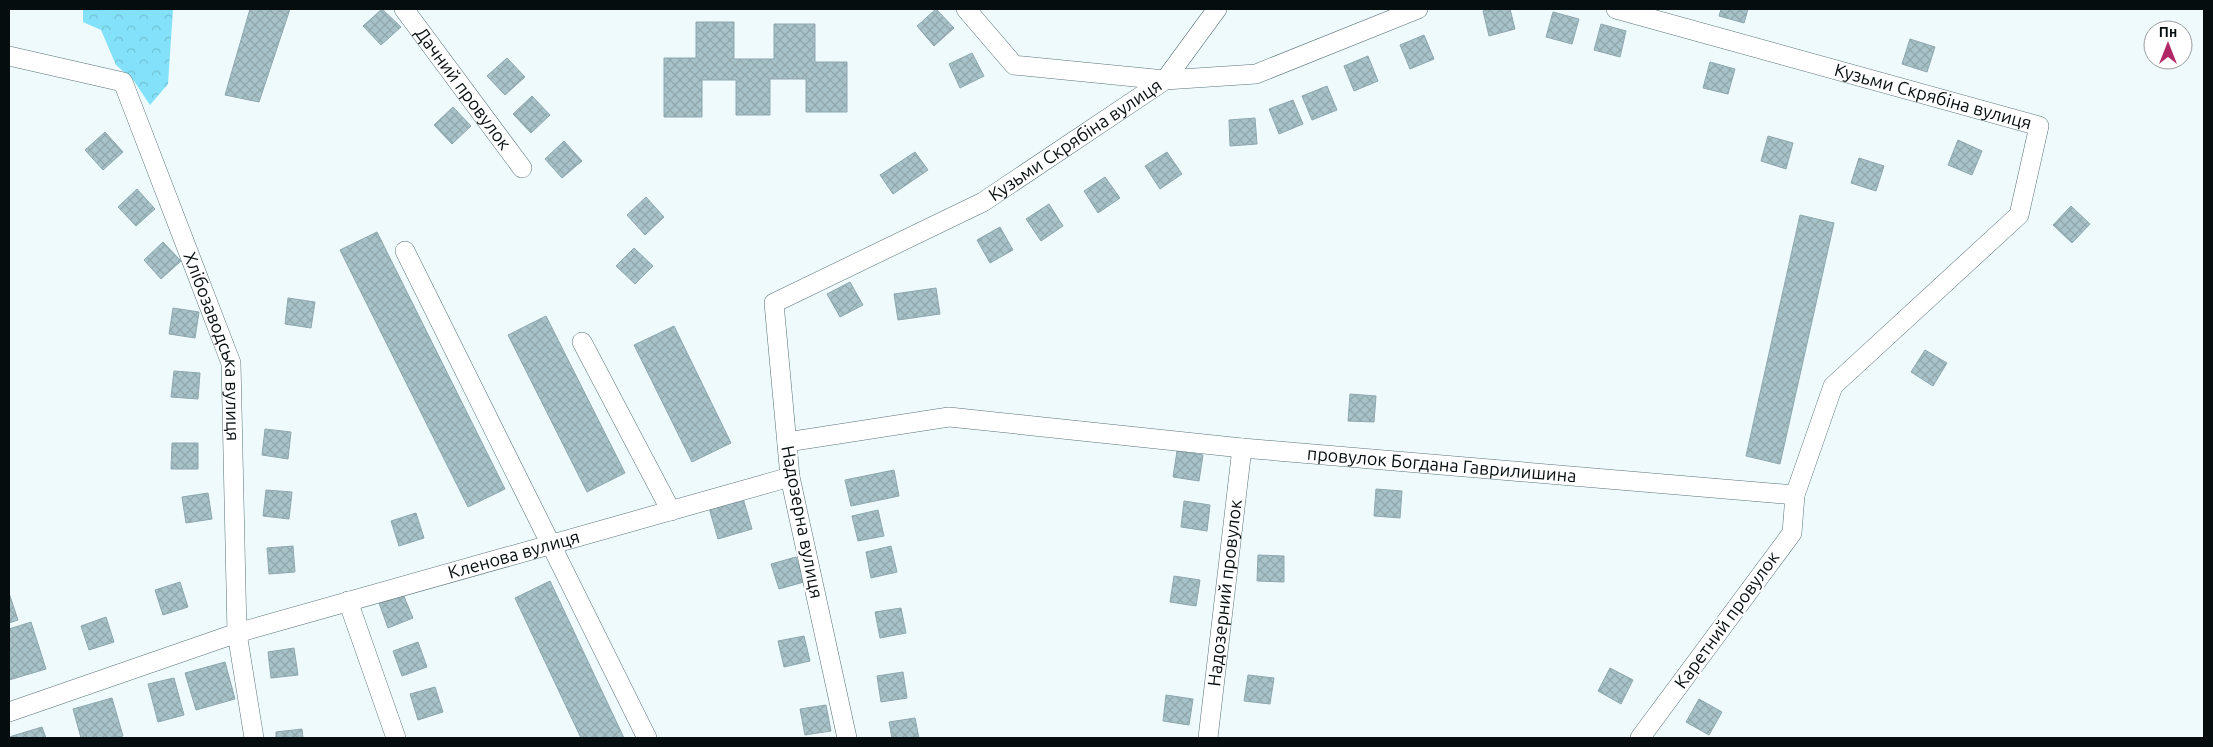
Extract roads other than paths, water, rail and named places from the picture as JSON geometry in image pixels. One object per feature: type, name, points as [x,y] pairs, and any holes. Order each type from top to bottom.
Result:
[{"type":"street","name":"Дачний провулок","points":[[404,9],[522,168]]},
{"type":"street","points":[[966,9],[1014,65],[1165,80],[1217,9]]},
{"type":"street","name":"Кузьми Скрябіна вулиця","points":[[774,304],[983,202],[1165,80],[1256,74],[1418,9]]},
{"type":"street","name":"Кузьми Скрябіна вулиця","points":[[1616,9],[2039,126],[2019,215],[1833,386],[1795,495]]},
{"type":"street","name":"Хлібозаводська вулиця","points":[[9,56],[123,82],[231,363],[237,633],[254,738]]},
{"type":"street","points":[[405,251],[647,738]]},
{"type":"street","name":"Надозерна вулиця","points":[[774,304],[790,477],[847,738]]},
{"type":"street","points":[[582,342],[671,511]]},
{"type":"street","name":"провулок Богдана Гаврилишина","points":[[787,442],[949,417],[1242,448],[1795,495]]},
{"type":"street","name":"Надозерний провулок","points":[[1208,738],[1242,448]]},
{"type":"street","name":"Кленова вулиця","points":[[9,712],[237,633],[790,477]]},
{"type":"street","name":"Каретний провулок","points":[[1640,738],[1792,533],[1795,495]]},
{"type":"street","points":[[348,601],[396,738]]}]
